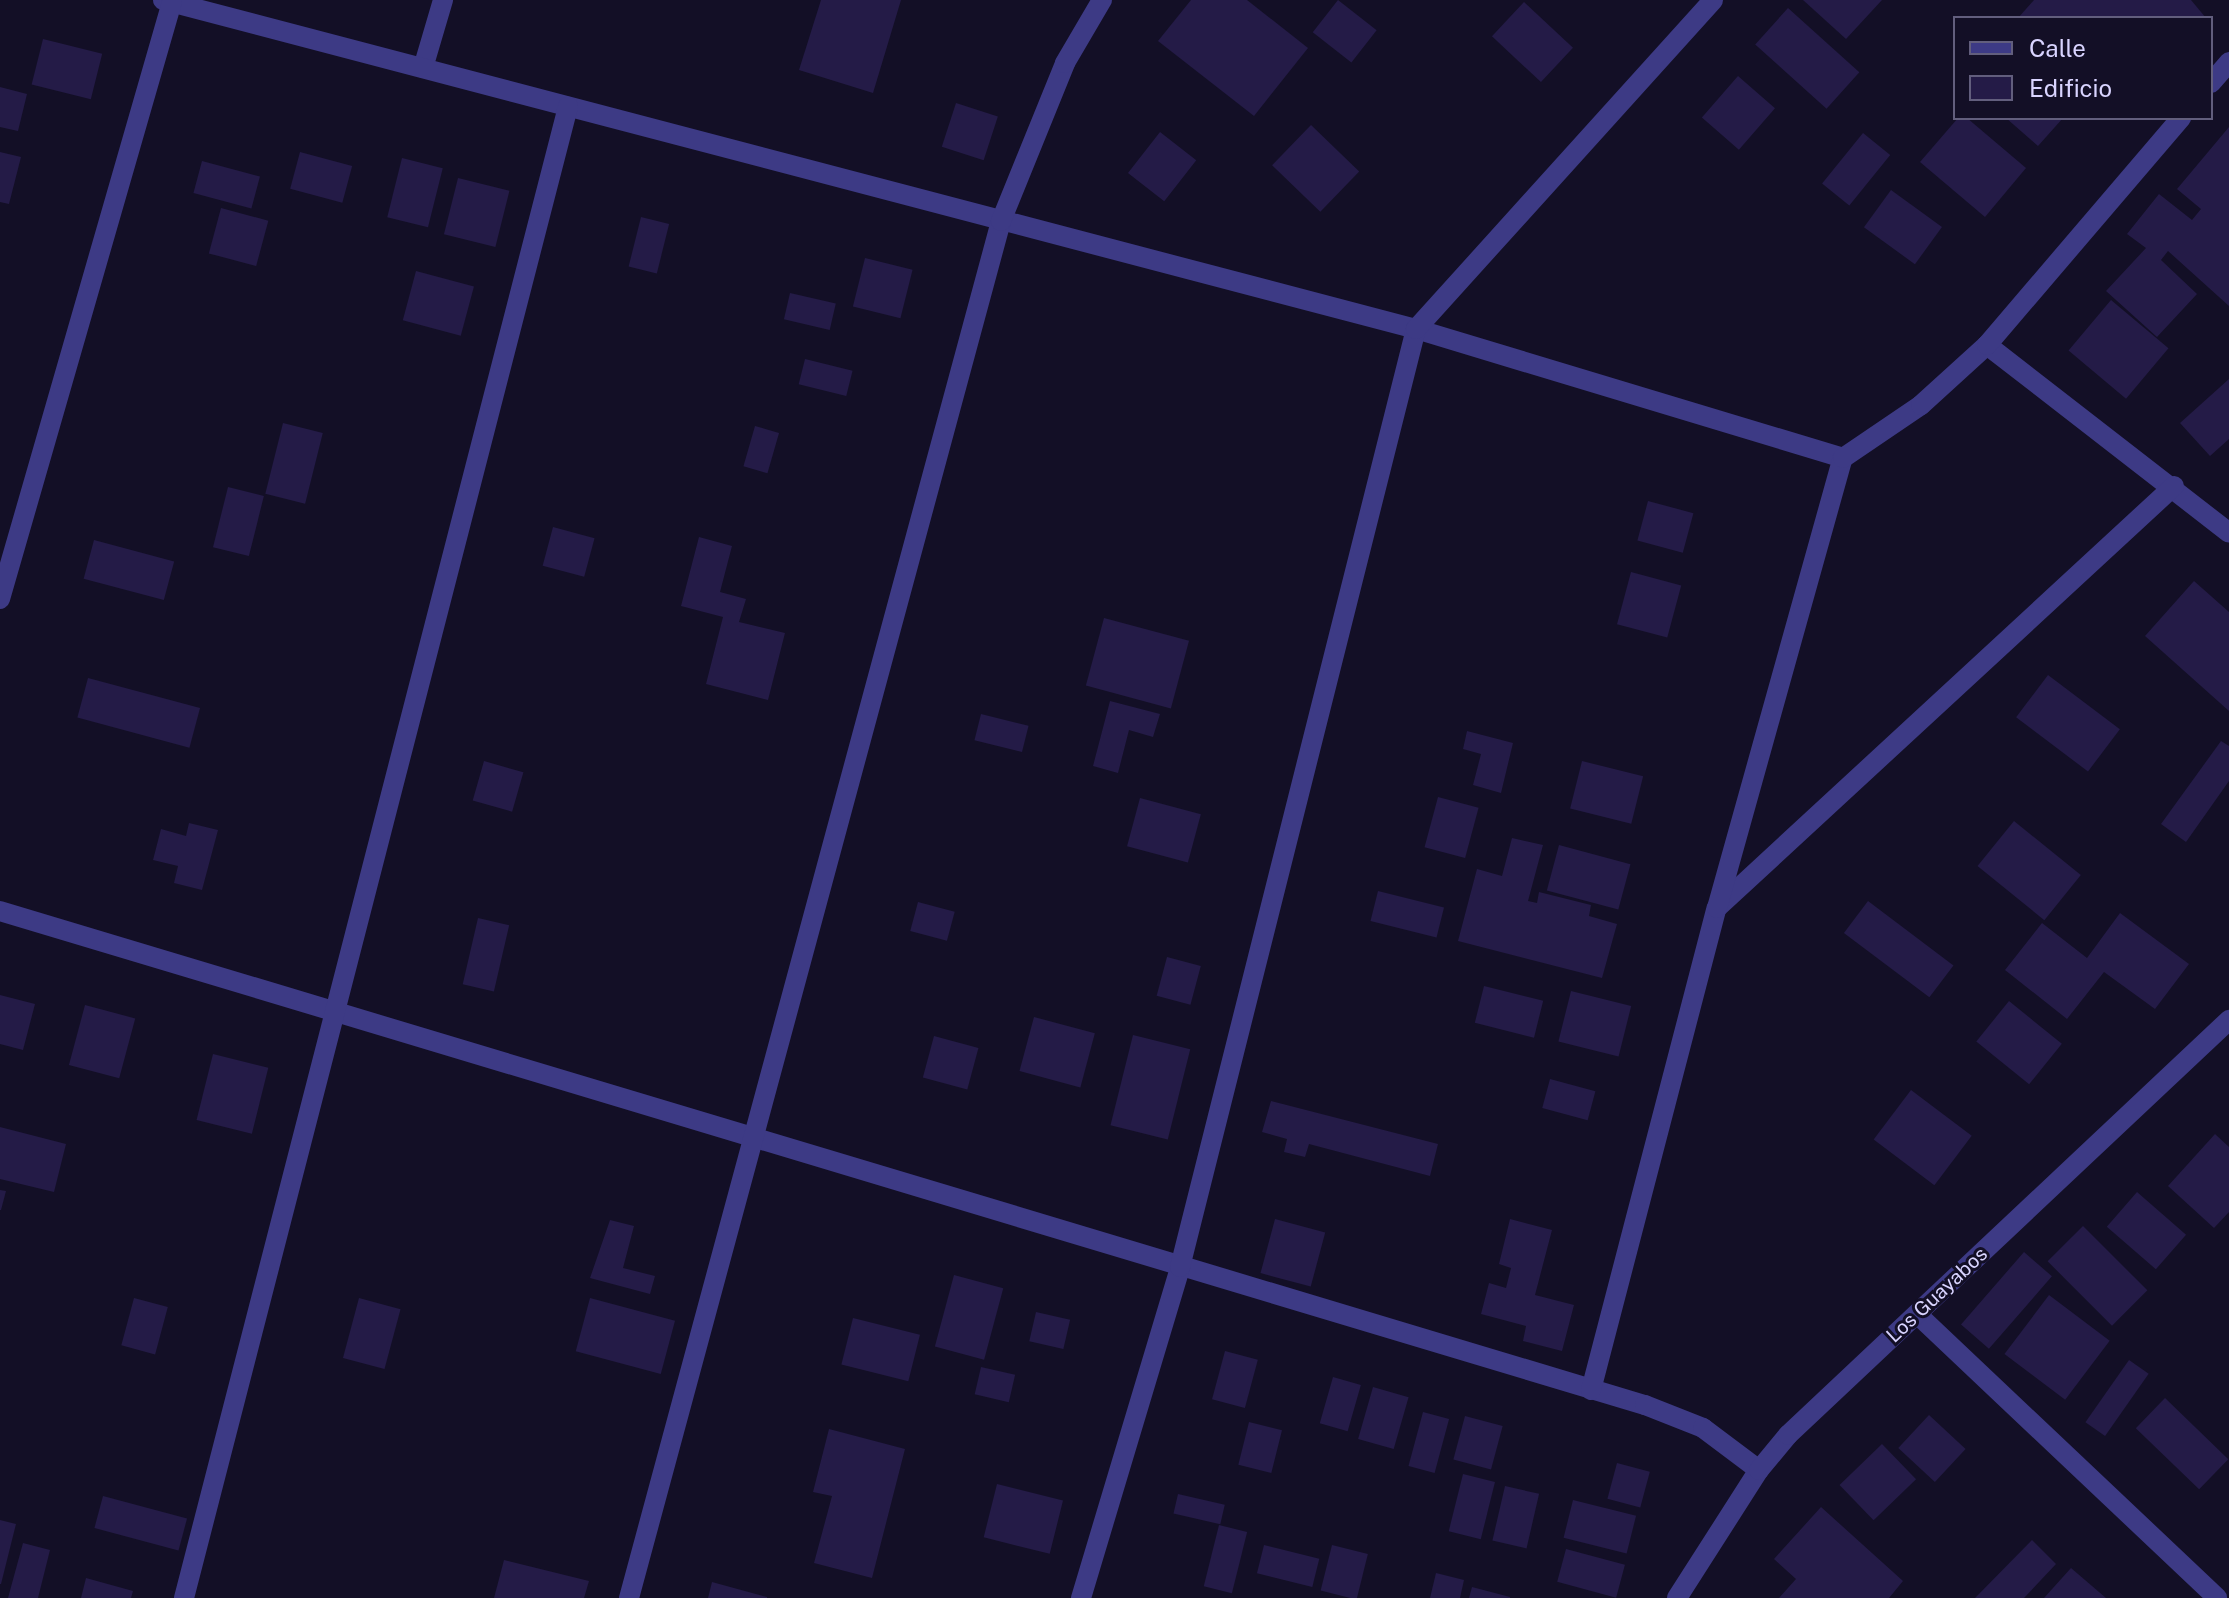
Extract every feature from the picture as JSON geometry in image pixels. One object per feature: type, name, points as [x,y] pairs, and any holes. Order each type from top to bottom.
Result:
[{"type":"street","points":[[423,68],[443,0]]},
{"type":"street","points":[[629,1598],[1001,221],[1065,63],[1102,0]]},
{"type":"street","points":[[1081,1598],[1180,1267],[1416,329],[1713,0]]},
{"type":"street","points":[[0,599],[167,1],[1416,329],[1843,458]]},
{"type":"street","points":[[2213,81],[2229,62]]},
{"type":"street","points":[[184,1598],[332,1011],[568,107]]},
{"type":"street","points":[[1591,1390],[1717,908],[1843,458],[1921,405],[1987,345],[2179,120]]},
{"type":"street","points":[[1987,345],[2174,486],[2229,533]]},
{"type":"street","points":[[1717,908],[2174,486]]},
{"type":"street","points":[[0,911],[1591,1390],[1703,1428],[1759,1470]]},
{"type":"street","name":"Los Guayabos","points":[[1677,1598],[1759,1470],[1788,1435],[2229,1020]]},
{"type":"street","points":[[1917,1314],[2217,1598]]},
{"type":"building","points":[[821,0],[901,0],[873,93],[799,70]]},
{"type":"building","points":[[1191,0],[1247,0],[1308,48],[1254,116],[1158,41]]},
{"type":"building","points":[[1338,0],[1377,30],[1351,62],[1313,32]]},
{"type":"building","points":[[1803,0],[1882,0],[1846,39]]},
{"type":"building","points":[[2034,0],[2191,0],[2204,16],[2020,16]]},
{"type":"building","points":[[1524,2],[1573,48],[1541,82],[1492,36]]},
{"type":"building","points":[[1788,8],[1859,72],[1827,109],[1755,44]]},
{"type":"building","points":[[43,39],[102,54],[91,99],[32,85]]},
{"type":"building","points":[[1738,76],[1775,108],[1739,150],[1702,118]]},
{"type":"building","points":[[0,87],[27,94],[18,131],[0,127]]},
{"type":"building","points":[[956,103],[998,117],[984,160],[942,147]]},
{"type":"building","points":[[1956,120],[1969,120],[2026,168],[1985,217],[1920,162]]},
{"type":"building","points":[[2008,120],[2061,120],[2038,146]]},
{"type":"building","points":[[1311,125],[1359,172],[1320,212],[1272,165]]},
{"type":"building","points":[[2229,127],[2229,306],[2168,251],[2161,260],[2197,294],[2157,337],[2106,291],[2146,248],[2127,234],[2159,194],[2192,220],[2201,209],[2177,189]]},
{"type":"building","points":[[1160,132],[1196,160],[1164,201],[1128,173]]},
{"type":"building","points":[[1863,133],[1890,155],[1849,206],[1822,184]]},
{"type":"building","points":[[0,152],[21,157],[9,204],[0,202]]},
{"type":"building","points":[[300,152],[352,166],[342,203],[290,189]]},
{"type":"building","points":[[402,158],[443,168],[428,227],[387,217]]},
{"type":"building","points":[[202,161],[260,177],[251,208],[193,193]]},
{"type":"building","points":[[458,178],[509,191],[495,247],[444,234]]},
{"type":"building","points":[[1891,190],[1942,227],[1915,264],[1864,227]]},
{"type":"building","points":[[221,208],[268,221],[256,266],[209,253]]},
{"type":"building","points":[[641,217],[669,224],[657,274],[629,266]]},
{"type":"building","points":[[865,258],[913,270],[900,318],[853,307]]},
{"type":"building","points":[[416,271],[474,287],[461,336],[403,320]]},
{"type":"building","points":[[790,293],[836,304],[830,330],[784,319]]},
{"type":"building","points":[[2111,300],[2168,348],[2126,399],[2069,351]]},
{"type":"building","points":[[805,359],[853,371],[846,396],[799,384]]},
{"type":"building","points":[[2229,379],[2229,439],[2210,456],[2180,423]]},
{"type":"building","points":[[283,423],[323,433],[305,504],[265,494]]},
{"type":"building","points":[[755,426],[779,433],[767,473],[743,466]]},
{"type":"building","points":[[228,487],[264,496],[249,556],[213,547]]},
{"type":"building","points":[[1648,501],[1693,513],[1683,553],[1637,541]]},
{"type":"building","points":[[553,527],[595,538],[584,577],[543,566]]},
{"type":"building","points":[[699,537],[732,546],[720,592],[746,599],[739,622],[785,633],[768,700],[706,684],[723,617],[681,606]]},
{"type":"building","points":[[94,540],[174,561],[164,600],[84,579]]},
{"type":"building","points":[[1631,572],[1681,585],[1667,638],[1617,624]]},
{"type":"building","points":[[2194,581],[2229,612],[2229,711],[2145,636]]},
{"type":"building","points":[[1104,618],[1189,641],[1171,708],[1086,686]]},
{"type":"building","points":[[2048,675],[2120,729],[2088,771],[2016,717]]},
{"type":"building","points":[[88,678],[200,708],[189,748],[77,718]]},
{"type":"building","points":[[1110,701],[1160,714],[1153,737],[1129,730],[1118,773],[1093,766]]},
{"type":"building","points":[[981,714],[1029,726],[1022,752],[974,740]]},
{"type":"building","points":[[1467,731],[1513,743],[1501,793],[1473,785],[1481,754],[1463,749]]},
{"type":"building","points":[[2221,741],[2229,746],[2229,781],[2186,842],[2161,824]]},
{"type":"building","points":[[484,761],[523,772],[512,812],[473,800]]},
{"type":"building","points":[[1582,761],[1643,776],[1631,824],[1570,809]]},
{"type":"building","points":[[1438,797],[1479,808],[1465,858],[1425,847]]},
{"type":"building","points":[[1140,798],[1201,814],[1188,863],[1127,846]]},
{"type":"building","points":[[2014,821],[2081,875],[2044,920],[1977,866]]},
{"type":"building","points":[[189,823],[218,830],[202,890],[174,883],[178,866],[153,860],[161,829],[186,836]]},
{"type":"building","points":[[1512,838],[1543,845],[1528,901],[1537,903],[1539,892],[1591,905],[1589,916],[1617,924],[1602,978],[1458,941],[1477,869],[1502,876]]},
{"type":"building","points":[[1559,845],[1630,864],[1618,910],[1547,890]]},
{"type":"building","points":[[1378,891],[1444,907],[1436,938],[1371,921]]},
{"type":"building","points":[[1868,901],[1953,965],[1929,997],[1844,933]]},
{"type":"building","points":[[918,902],[955,912],[947,941],[910,931]]},
{"type":"building","points":[[2120,913],[2189,964],[2155,1009],[2104,972],[2067,1019],[2005,970],[2042,923],[2087,958]]},
{"type":"building","points":[[478,918],[509,925],[494,991],[463,984]]},
{"type":"building","points":[[1167,957],[1201,966],[1190,1005],[1157,996]]},
{"type":"building","points":[[1484,986],[1543,1001],[1534,1038],[1475,1023]]},
{"type":"building","points":[[1571,991],[1631,1006],[1619,1056],[1558,1041]]},
{"type":"building","points":[[0,995],[35,1004],[23,1050],[0,1044]]},
{"type":"building","points":[[2009,1001],[2062,1044],[2029,1084],[1976,1041]]},
{"type":"building","points":[[85,1005],[135,1018],[119,1078],[69,1065]]},
{"type":"building","points":[[1034,1017],[1095,1033],[1080,1087],[1020,1071]]},
{"type":"building","points":[[1133,1035],[1190,1049],[1168,1140],[1111,1125]]},
{"type":"building","points":[[934,1036],[978,1048],[967,1089],[923,1078]]},
{"type":"building","points":[[213,1054],[268,1068],[252,1134],[197,1120]]},
{"type":"building","points":[[1550,1079],[1595,1091],[1588,1120],[1542,1108]]},
{"type":"building","points":[[1911,1090],[1972,1136],[1934,1185],[1874,1140]]},
{"type":"building","points":[[1271,1101],[1438,1144],[1430,1176],[1309,1144],[1305,1157],[1284,1152],[1287,1139],[1262,1132]]},
{"type":"building","points":[[0,1127],[66,1144],[54,1192],[0,1179]]},
{"type":"building","points":[[2215,1134],[2229,1147],[2229,1212],[2214,1228],[2168,1186]]},
{"type":"building","points":[[0,1190],[6,1191],[1,1210],[0,1210]]},
{"type":"building","points":[[2137,1192],[2186,1235],[2156,1269],[2107,1227]]},
{"type":"building","points":[[1275,1219],[1325,1232],[1311,1287],[1261,1273]]},
{"type":"building","points":[[1510,1219],[1552,1230],[1535,1295],[1574,1305],[1562,1351],[1523,1341],[1526,1326],[1481,1314],[1489,1283],[1506,1288],[1511,1268],[1499,1264]]},
{"type":"building","points":[[610,1220],[634,1226],[623,1268],[655,1276],[650,1294],[590,1278]]},
{"type":"building","points":[[2083,1226],[2147,1290],[2112,1326],[2048,1261]]},
{"type":"building","points":[[2024,1252],[2052,1276],[1989,1349],[1961,1324]]},
{"type":"building","points":[[954,1275],[1003,1288],[984,1360],[935,1346]]},
{"type":"building","points":[[2049,1295],[2110,1341],[2065,1400],[2004,1354]]},
{"type":"building","points":[[134,1298],[168,1307],[155,1354],[121,1345]]},
{"type":"building","points":[[359,1298],[401,1309],[384,1369],[343,1358]]},
{"type":"building","points":[[590,1298],[675,1321],[661,1374],[576,1351]]},
{"type":"building","points":[[1036,1312],[1070,1320],[1063,1349],[1029,1341]]},
{"type":"building","points":[[853,1318],[920,1335],[908,1381],[841,1365]]},
{"type":"building","points":[[1225,1351],[1258,1360],[1245,1408],[1212,1399]]},
{"type":"building","points":[[2129,1360],[2149,1374],[2105,1436],[2085,1422]]},
{"type":"building","points":[[981,1367],[1015,1375],[1009,1402],[975,1394]]},
{"type":"building","points":[[1333,1377],[1361,1385],[1348,1431],[1320,1423]]},
{"type":"building","points":[[1373,1387],[1409,1397],[1394,1449],[1358,1439]]},
{"type":"building","points":[[2165,1398],[2228,1459],[2199,1489],[2136,1428]]},
{"type":"building","points":[[1423,1412],[1449,1419],[1435,1473],[1409,1466]]},
{"type":"building","points":[[1929,1415],[1966,1449],[1935,1482],[1898,1448]]},
{"type":"building","points":[[1465,1416],[1503,1426],[1491,1470],[1453,1459]]},
{"type":"building","points":[[1249,1422],[1282,1430],[1271,1473],[1238,1465]]},
{"type":"building","points":[[829,1429],[905,1449],[872,1578],[814,1563],[832,1496],[813,1492]]},
{"type":"building","points":[[1882,1444],[1916,1479],[1874,1520],[1840,1485]]},
{"type":"building","points":[[1617,1463],[1650,1472],[1640,1508],[1607,1499]]},
{"type":"building","points":[[1463,1474],[1495,1482],[1481,1539],[1449,1531]]},
{"type":"building","points":[[997,1484],[1063,1500],[1050,1554],[984,1537]]},
{"type":"building","points":[[1505,1486],[1539,1494],[1527,1548],[1492,1541]]},
{"type":"building","points":[[1178,1494],[1225,1505],[1220,1524],[1174,1513]]},
{"type":"building","points":[[103,1496],[187,1519],[178,1550],[94,1528]]},
{"type":"building","points":[[1573,1500],[1636,1516],[1627,1554],[1564,1538]]},
{"type":"building","points":[[1821,1507],[1903,1581],[1889,1598],[1779,1598],[1796,1579],[1774,1559]]},
{"type":"building","points":[[0,1520],[16,1524],[1,1584],[0,1584]]},
{"type":"building","points":[[1219,1525],[1247,1532],[1232,1593],[1204,1586]]},
{"type":"building","points":[[2032,1540],[2056,1564],[2024,1598],[1975,1598]]},
{"type":"building","points":[[23,1543],[50,1550],[38,1598],[8,1598]]},
{"type":"building","points":[[1264,1545],[1319,1559],[1312,1587],[1257,1573]]},
{"type":"building","points":[[1332,1545],[1368,1554],[1357,1598],[1321,1591]]},
{"type":"building","points":[[1566,1549],[1625,1565],[1616,1598],[1557,1582]]},
{"type":"building","points":[[504,1560],[589,1581],[584,1598],[494,1598]]},
{"type":"building","points":[[2071,1568],[2106,1598],[2044,1598]]},
{"type":"building","points":[[1436,1573],[1464,1580],[1460,1598],[1430,1598]]},
{"type":"building","points":[[86,1578],[133,1591],[131,1598],[81,1598]]},
{"type":"building","points":[[712,1582],[767,1597],[767,1598],[708,1598]]},
{"type":"building","points":[[1472,1587],[1510,1597],[1510,1598],[1469,1598]]}]
